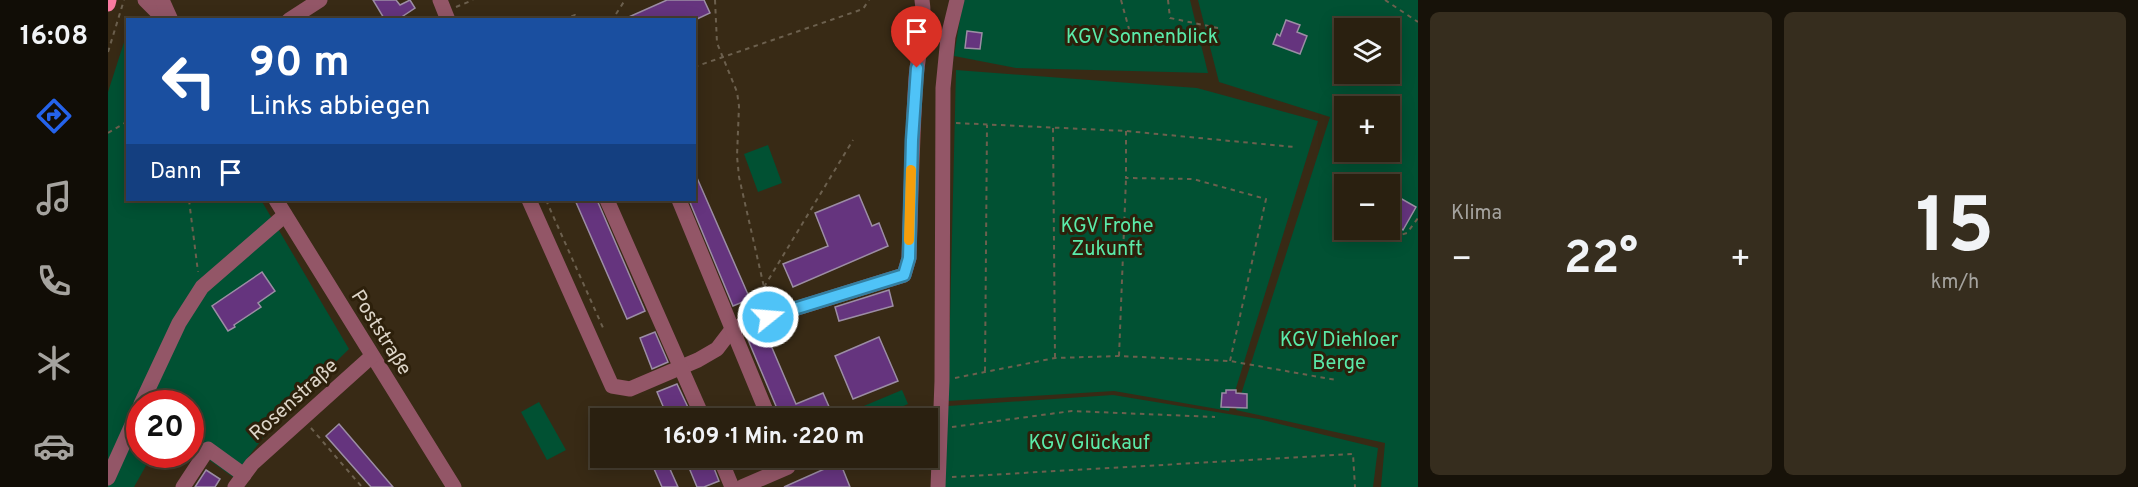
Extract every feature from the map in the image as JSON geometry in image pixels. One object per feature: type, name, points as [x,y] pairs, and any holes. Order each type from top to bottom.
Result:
[{"type":"main road","points":[[108,4],[109,0]]},
{"type":"street","points":[[145,0],[163,18]]},
{"type":"street","points":[[162,0],[170,18]]},
{"type":"street","points":[[529,201],[612,386],[630,389],[681,367],[717,349],[739,326],[904,275],[909,258],[912,140],[924,10],[922,0]]},
{"type":"street","points":[[938,482],[942,381],[943,88],[948,37],[957,0]]},
{"type":"street","points":[[292,18],[310,3]]},
{"type":"street","name":"Poststraße","points":[[277,201],[454,487]]},
{"type":"street","points":[[607,201],[699,408]]},
{"type":"street","points":[[679,201],[739,326],[766,408]]},
{"type":"street","points":[[147,390],[178,323],[202,287],[285,215]]},
{"type":"street","name":"Rosenstraße","points":[[183,487],[208,449],[240,481],[252,464],[372,356]]},
{"type":"street","points":[[108,478],[126,437]]},
{"type":"street","points":[[724,468],[732,487]]},
{"type":"street","points":[[742,487],[786,468]]},
{"type":"path","points":[[108,52],[124,0]]},
{"type":"path","points":[[444,10],[473,0]]},
{"type":"path","points":[[616,14],[626,0]]},
{"type":"path","points":[[715,0],[717,43],[737,92],[739,177],[764,287]]},
{"type":"path","points":[[696,66],[863,9],[869,0]]},
{"type":"path","points":[[1121,0],[1129,29]]},
{"type":"path","points":[[1168,0],[1170,18],[1218,28]]},
{"type":"path","points":[[1385,0],[1418,22]]},
{"type":"path","points":[[108,134],[126,122]]},
{"type":"path","points":[[943,122],[1126,131],[1294,147]]},
{"type":"path","points":[[985,372],[987,124]]},
{"type":"path","points":[[1053,128],[1054,358]]},
{"type":"path","points":[[1119,356],[1126,131]]},
{"type":"path","points":[[739,326],[853,140]]},
{"type":"path","points":[[1126,178],[1193,179],[1266,199],[1230,361]]},
{"type":"path","points":[[189,201],[202,287]]},
{"type":"path","points":[[546,201],[604,330]]},
{"type":"path","points":[[1400,235],[1407,233],[1418,218]]},
{"type":"path","points":[[942,381],[1054,358],[1119,356],[1230,361],[1336,380]]},
{"type":"path","points":[[940,428],[1072,411],[1215,417]]},
{"type":"path","points":[[303,418],[362,487]]},
{"type":"path","points":[[938,482],[1353,454],[1355,487]]},
{"type":"green space","name":"KGV Sonnenblick","points":[[963,0],[1190,0],[1208,73],[1016,68],[954,56]]},
{"type":"green space","name":"KGV Diehloer Berge","points":[[1198,0],[1418,0],[1418,487],[1381,487],[1385,443],[1236,410],[1330,117],[1219,82]]},
{"type":"green space","points":[[126,36],[126,201],[262,201],[349,349],[276,421],[233,477],[204,456],[204,390],[126,390],[126,468],[145,468],[134,487],[108,487],[108,92]]},
{"type":"green space","name":"KGV Frohe Zukunft","points":[[956,70],[1197,88],[1318,121],[1229,411],[1114,391],[948,401]]},
{"type":"green space","points":[[768,145],[782,183],[758,192],[744,154]]},
{"type":"green space","points":[[902,390],[908,404],[899,408],[859,408]]},
{"type":"green space","name":"KGV Glückauf","points":[[1113,395],[1259,419],[1378,448],[1373,487],[942,487],[948,406]]},
{"type":"green space","points":[[539,402],[566,450],[547,460],[521,412]]},
{"type":"building","points":[[373,0],[396,0],[400,5],[410,0],[415,8],[400,18],[384,18]]},
{"type":"building","points":[[667,0],[704,0],[710,13],[696,20],[626,18]]},
{"type":"building","points":[[1286,20],[1300,25],[1297,32],[1307,36],[1300,54],[1273,44],[1277,34],[1280,36]]},
{"type":"building","points":[[967,31],[982,33],[980,49],[965,48]]},
{"type":"building","points":[[696,176],[750,299],[733,306],[689,201],[696,201]]},
{"type":"building","points":[[859,195],[872,226],[879,223],[888,246],[793,287],[783,264],[828,246],[815,213]]},
{"type":"building","points":[[1400,198],[1416,207],[1403,230],[1400,228]]},
{"type":"building","points":[[575,201],[597,201],[645,311],[627,319]]},
{"type":"building","points":[[262,272],[275,291],[258,303],[261,307],[228,331],[212,306]]},
{"type":"building","points":[[889,290],[893,306],[839,321],[835,307]]},
{"type":"building","points":[[764,329],[796,404],[823,393],[830,408],[777,408],[746,335]]},
{"type":"building","points":[[655,332],[668,362],[652,369],[640,338]]},
{"type":"building","points":[[879,337],[898,381],[853,399],[835,356]]},
{"type":"building","points":[[677,384],[688,408],[664,408],[657,392]]},
{"type":"building","points":[[1226,390],[1236,390],[1236,393],[1247,394],[1247,408],[1221,407],[1222,393],[1226,393]]},
{"type":"building","points":[[339,424],[393,487],[371,487],[326,436]]},
{"type":"building","points":[[654,468],[669,468],[678,487],[662,487]]},
{"type":"building","points":[[689,468],[714,468],[719,481],[704,487],[697,487]]},
{"type":"building","points":[[827,468],[842,468],[850,487],[784,487]]},
{"type":"building","points":[[206,470],[220,479],[215,487],[195,487]]},
{"type":"slow traffic","points":[[909,240],[911,170]]},
{"type":"route","points":[[768,317],[904,275],[909,258],[912,140],[917,68]]}]
